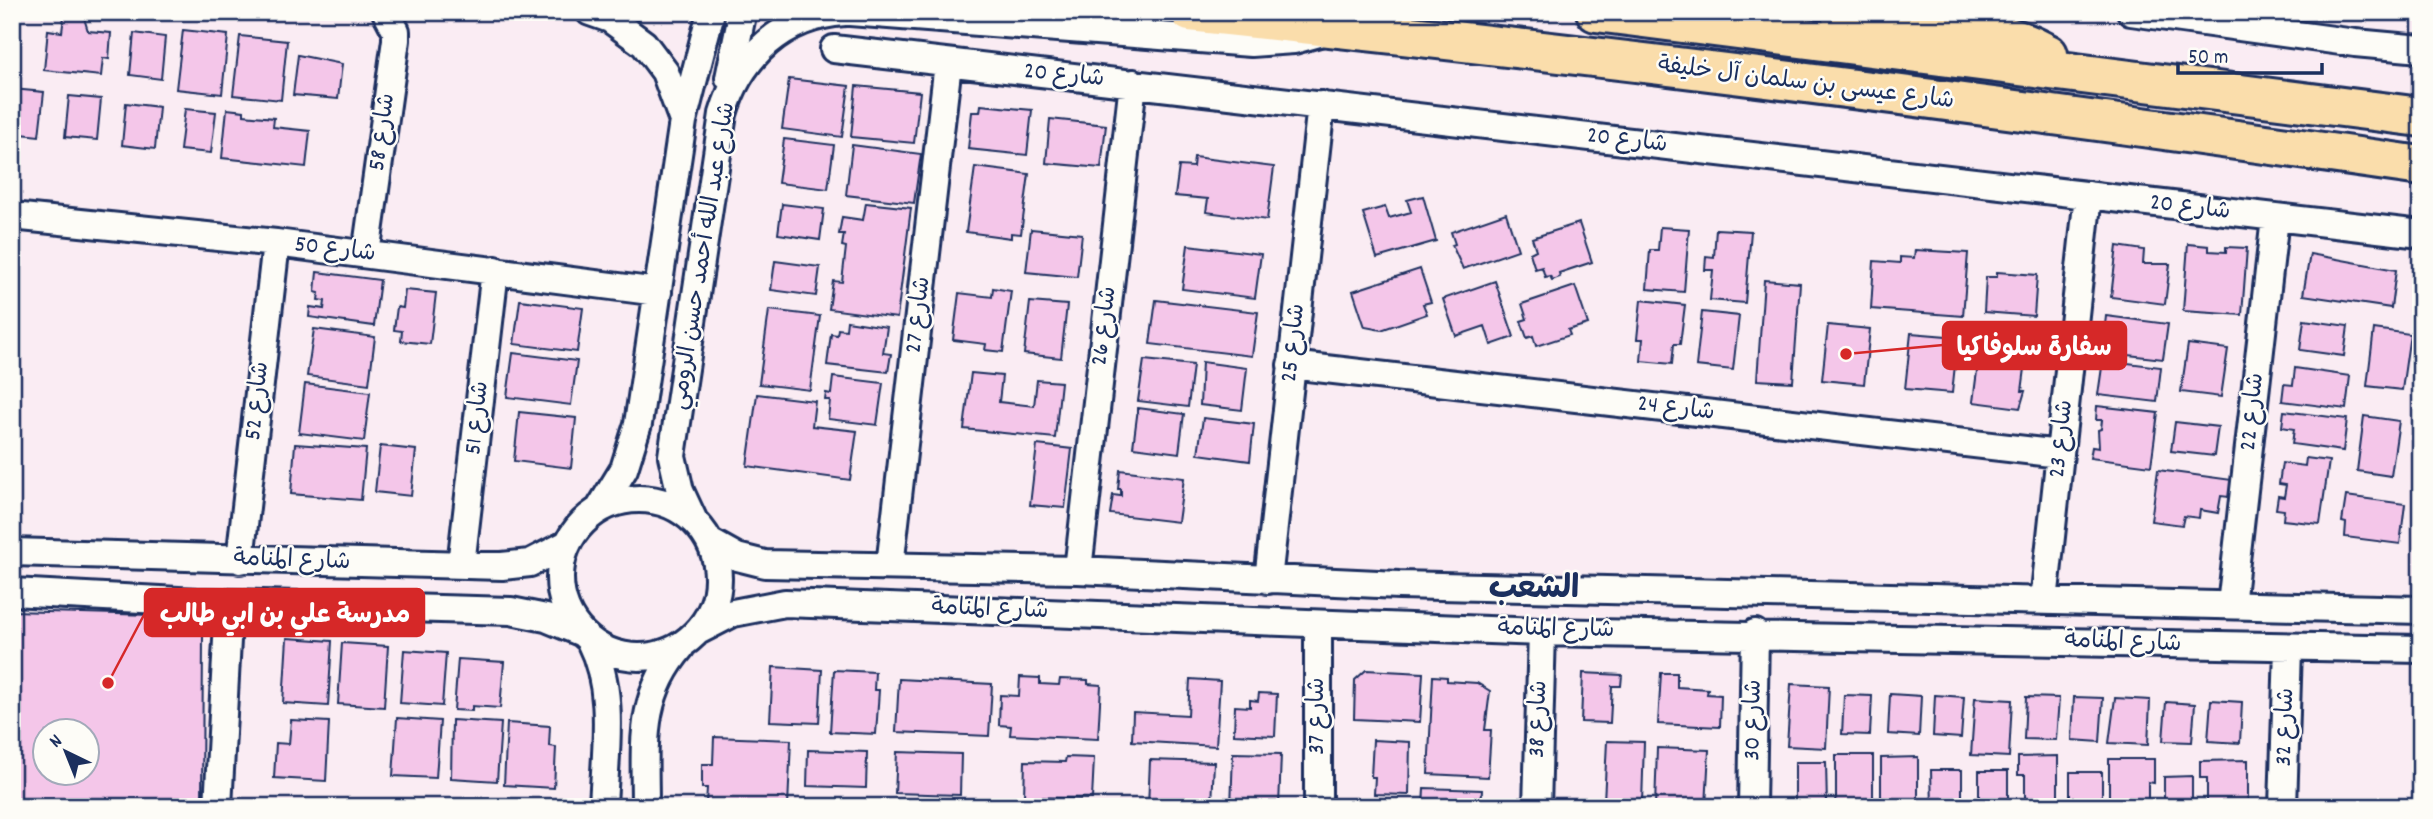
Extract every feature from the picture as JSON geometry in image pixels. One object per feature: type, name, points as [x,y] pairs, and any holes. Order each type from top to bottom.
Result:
[{"type":"highway","name":"شارع عيسى بن سلمان آل خليفة","points":[[1190,12],[1334,27],[2146,127],[2421,166]]},
{"type":"highway","name":"شارع عيسى بن سلمان آل خليفة","points":[[1596,12],[2421,117]]},
{"type":"highway","points":[[1849,13],[1989,31],[2025,43],[2074,71]]},
{"type":"street","name":"شارع 58","points":[[366,254],[396,40],[396,31],[386,12]]},
{"type":"street","name":"شارع عبد الله أحمد حسن الرومي","points":[[590,12],[610,19],[644,44],[666,72],[683,121],[638,424],[624,469],[600,508]]},
{"type":"street","points":[[683,121],[711,12]]},
{"type":"street","points":[[729,93],[741,20],[736,12]]},
{"type":"street","name":"شارع عبد الله أحمد حسن الرومي","points":[[702,531],[677,479],[672,456],[723,114],[729,93],[748,61],[771,38],[807,19],[845,12]]},
{"type":"street","points":[[850,12],[1251,43],[1294,40],[1334,27]]},
{"type":"street","points":[[2131,12],[2355,43],[2421,49]]},
{"type":"street","name":"شارع 20","points":[[834,49],[2421,234]]},
{"type":"street","name":"شارع 27","points":[[890,566],[948,63]]},
{"type":"street","name":"شارع 26","points":[[1077,570],[1133,83]]},
{"type":"street","name":"شارع 25","points":[[1268,580],[1321,105]]},
{"type":"street","name":"شارع 23","points":[[2044,601],[2088,195]]},
{"type":"street","name":"شارع 50","points":[[12,216],[276,243],[658,292]]},
{"type":"street","name":"شارع 22","points":[[2231,605],[2275,218]]},
{"type":"street","name":"شارع 52","points":[[240,560],[276,243]]},
{"type":"street","name":"شارع 51","points":[[461,565],[495,271]]},
{"type":"street","name":"شارع 24","points":[[1291,365],[2060,454]]},
{"type":"street","points":[[638,424],[641,436],[651,444],[664,444],[675,435]]},
{"type":"street","points":[[603,807],[605,687],[585,637],[564,607],[559,575],[567,544],[575,530],[600,508],[616,502],[649,499],[673,507],[702,531],[718,572],[717,588],[710,611],[661,671],[650,696],[645,740],[645,807]]},
{"type":"street","name":"شارع المنامة","points":[[702,531],[746,560],[792,565],[1077,570],[1399,585],[2421,610]]},
{"type":"street","name":"شارع المنامة","points":[[12,552],[461,565],[530,563],[567,544]]},
{"type":"street","points":[[53,592],[43,580],[42,572],[43,564],[55,553]]},
{"type":"street","points":[[785,603],[778,589],[779,580],[792,565]]},
{"type":"street","points":[[1391,627],[1405,616],[1409,599],[1399,585]]},
{"type":"street","points":[[1464,628],[1453,615],[1453,607],[1454,598],[1466,586]]},
{"type":"street","name":"شارع المنامة","points":[[12,592],[229,603],[510,611],[546,618],[585,637]]},
{"type":"street","points":[[1876,596],[1882,601],[1888,615],[1885,628],[1876,637]]},
{"type":"street","points":[[1934,638],[1925,633],[1919,617],[1928,601],[1940,598]]},
{"type":"street","points":[[218,807],[229,603]]},
{"type":"street","name":"شارع المنامة","points":[[690,637],[733,613],[785,603],[1542,632],[1755,633],[2288,648],[2421,649]]},
{"type":"street","name":"شارع 37","points":[[1318,624],[1318,807]]},
{"type":"street","name":"شارع 38","points":[[1537,807],[1542,632]]},
{"type":"street","name":"شارع 30","points":[[1752,807],[1755,633]]},
{"type":"street","points":[[585,637],[604,650],[636,658],[653,656],[690,637]]},
{"type":"street","name":"شارع 32","points":[[2283,807],[2288,648]]},
{"type":"street","points":[[606,738],[615,729],[628,726],[639,731],[645,740]]},
{"type":"building","points":[[64,16],[84,18],[88,31],[111,33],[109,59],[103,58],[101,76],[44,70],[48,30],[62,32]]},
{"type":"building","points":[[183,30],[228,35],[222,94],[176,89]]},
{"type":"building","points":[[134,33],[165,37],[161,79],[130,75]]},
{"type":"building","points":[[240,36],[287,41],[281,100],[233,95]]},
{"type":"building","points":[[298,55],[342,64],[338,99],[293,95]]},
{"type":"building","points":[[789,79],[849,86],[842,137],[782,129]]},
{"type":"building","points":[[856,86],[920,92],[914,143],[851,137]]},
{"type":"building","points":[[12,89],[44,92],[39,136],[12,133]]},
{"type":"building","points":[[69,96],[101,99],[97,140],[65,137]]},
{"type":"building","points":[[126,103],[159,107],[155,149],[122,145]]},
{"type":"building","points":[[981,105],[1032,110],[1027,155],[968,149],[972,112],[980,112]]},
{"type":"building","points":[[185,109],[216,112],[211,153],[180,150]]},
{"type":"building","points":[[227,109],[244,111],[244,115],[274,118],[273,127],[310,131],[306,167],[222,158]]},
{"type":"building","points":[[1050,119],[1106,125],[1101,168],[1046,163]]},
{"type":"building","points":[[784,139],[834,145],[828,189],[778,183]]},
{"type":"building","points":[[852,145],[921,154],[914,203],[846,195]]},
{"type":"building","points":[[1194,157],[1274,167],[1267,220],[1206,212],[1208,199],[1175,196],[1179,166],[1193,167]]},
{"type":"building","points":[[975,167],[1029,174],[1021,234],[1011,233],[1011,238],[966,232]]},
{"type":"building","points":[[1423,196],[1436,241],[1377,258],[1363,213],[1385,207],[1389,218],[1411,212],[1407,200]]},
{"type":"building","points":[[866,203],[911,208],[897,318],[829,309],[833,281],[842,282],[846,247],[842,246],[844,234],[839,234],[842,217],[863,220]]},
{"type":"building","points":[[782,204],[824,209],[820,240],[778,234]]},
{"type":"building","points":[[1506,213],[1518,250],[1463,269],[1452,245],[1455,244],[1451,232]]},
{"type":"building","points":[[1579,223],[1592,262],[1559,273],[1560,277],[1552,280],[1550,276],[1545,277],[1542,267],[1535,269],[1530,253],[1536,250],[1532,238]]},
{"type":"building","points":[[1660,227],[1689,229],[1684,292],[1647,289],[1650,250],[1658,250]]},
{"type":"building","points":[[1031,229],[1082,234],[1077,277],[1026,272]]},
{"type":"building","points":[[1716,229],[1751,231],[1745,303],[1710,300],[1713,270],[1705,270],[1706,256],[1714,257]]},
{"type":"building","points":[[2188,244],[2209,246],[2209,251],[2226,252],[2226,247],[2247,248],[2242,315],[2183,311]]},
{"type":"building","points":[[1188,245],[1261,254],[1255,298],[1182,289]]},
{"type":"building","points":[[2117,246],[2144,250],[2143,264],[2170,264],[2165,304],[2111,297]]},
{"type":"building","points":[[1915,250],[1968,253],[1963,316],[1871,309],[1874,261],[1900,263],[1900,257],[1914,258]]},
{"type":"building","points":[[2310,254],[2396,270],[2391,308],[2303,295]]},
{"type":"building","points":[[775,261],[820,267],[816,296],[771,290]]},
{"type":"building","points":[[1420,269],[1431,302],[1423,304],[1427,314],[1381,330],[1365,327],[1353,291]]},
{"type":"building","points":[[317,272],[380,280],[374,326],[309,317],[310,307],[324,309],[325,301],[318,300],[319,293],[315,292]]},
{"type":"building","points":[[1997,272],[2037,275],[2034,316],[1984,312],[1986,277],[1997,277]]},
{"type":"building","points":[[1764,280],[1800,283],[1793,382],[1757,380]]},
{"type":"building","points":[[1495,281],[1514,337],[1491,345],[1485,326],[1456,336],[1443,299]]},
{"type":"building","points":[[1575,286],[1588,324],[1568,330],[1570,335],[1536,346],[1533,336],[1527,338],[1521,321],[1527,319],[1522,304]]},
{"type":"building","points":[[993,288],[1011,291],[1003,352],[985,350],[986,344],[953,340],[959,293],[992,297]]},
{"type":"building","points":[[405,290],[436,293],[430,344],[401,341],[402,331],[394,330],[397,307],[403,308]]},
{"type":"building","points":[[520,300],[583,308],[577,352],[514,344]]},
{"type":"building","points":[[1156,300],[1258,312],[1252,356],[1150,344]]},
{"type":"building","points":[[1641,300],[1685,305],[1680,344],[1674,344],[1672,364],[1641,361],[1643,339],[1637,339]]},
{"type":"building","points":[[1030,302],[1067,305],[1061,358],[1024,354]]},
{"type":"building","points":[[769,310],[820,316],[810,390],[759,384]]},
{"type":"building","points":[[1702,312],[1739,316],[1733,370],[1696,366]]},
{"type":"building","points":[[2106,316],[2168,324],[2163,359],[2102,352]]},
{"type":"building","points":[[2304,320],[2348,326],[2344,356],[2300,350]]},
{"type":"building","points":[[847,321],[887,327],[883,353],[891,354],[888,372],[827,365],[831,334],[837,335],[838,329],[846,330]]},
{"type":"building","points":[[1828,325],[1870,329],[1864,384],[1822,380]]},
{"type":"building","points":[[314,329],[375,337],[369,384],[307,376]]},
{"type":"building","points":[[2374,329],[2410,334],[2402,390],[2367,386]]},
{"type":"building","points":[[1911,333],[1958,337],[1952,393],[1905,389]]},
{"type":"building","points":[[1981,340],[2028,346],[2022,391],[2025,391],[2020,408],[1973,402]]},
{"type":"building","points":[[2188,344],[2228,349],[2221,397],[2181,392]]},
{"type":"building","points":[[513,353],[577,361],[571,405],[507,397]]},
{"type":"building","points":[[1144,360],[1193,365],[1188,407],[1138,401]]},
{"type":"building","points":[[2103,360],[2161,367],[2157,402],[2098,395]]},
{"type":"building","points":[[1202,362],[1247,368],[1242,410],[1200,405]]},
{"type":"building","points":[[2295,368],[2350,376],[2346,409],[2282,401],[2284,384],[2293,385]]},
{"type":"building","points":[[971,373],[1002,376],[999,402],[1034,406],[1037,380],[1061,382],[1055,438],[964,429]]},
{"type":"building","points":[[833,377],[883,383],[877,425],[828,419],[830,400],[825,400],[826,393],[831,394]]},
{"type":"building","points":[[305,384],[370,392],[364,441],[299,433]]},
{"type":"building","points":[[757,394],[815,401],[812,426],[857,431],[850,480],[747,466]]},
{"type":"building","points":[[2097,406],[2158,413],[2151,466],[2090,458],[2092,447],[2099,448],[2098,430],[2101,429],[2102,420],[2096,420]]},
{"type":"building","points":[[1138,408],[1184,414],[1179,453],[1133,447]]},
{"type":"building","points":[[2284,411],[2347,419],[2343,451],[2292,444],[2294,429],[2282,427]]},
{"type":"building","points":[[519,412],[576,418],[571,468],[514,461]]},
{"type":"building","points":[[2364,416],[2399,421],[2391,476],[2357,471]]},
{"type":"building","points":[[1203,418],[1254,424],[1250,461],[1198,454]]},
{"type":"building","points":[[2175,422],[2218,427],[2214,456],[2171,451]]},
{"type":"building","points":[[295,444],[366,449],[361,500],[291,494]]},
{"type":"building","points":[[1037,445],[1072,449],[1065,508],[1030,505]]},
{"type":"building","points":[[380,446],[416,450],[411,496],[375,492]]},
{"type":"building","points":[[2306,458],[2329,461],[2320,524],[2283,520],[2284,510],[2276,509],[2278,496],[2284,497],[2286,485],[2279,484],[2282,463],[2305,466]]},
{"type":"building","points":[[1120,470],[1184,478],[1178,522],[1110,514],[1113,495],[1121,496],[1121,489],[1118,489]]},
{"type":"building","points":[[2158,470],[2232,480],[2229,497],[2221,496],[2218,513],[2200,510],[2199,518],[2184,516],[2182,525],[2151,521]]},
{"type":"building","points":[[2346,496],[2405,504],[2400,544],[2345,537],[2346,523],[2342,522]]},
{"type":"building","points":[[12,611],[186,616],[203,634],[202,807],[12,807]]},
{"type":"building","points":[[287,638],[332,641],[328,706],[283,703]]},
{"type":"building","points":[[342,643],[388,646],[384,707],[338,704]]},
{"type":"building","points":[[404,650],[446,653],[442,706],[400,703]]},
{"type":"building","points":[[458,659],[504,662],[500,708],[472,706],[472,711],[454,710]]},
{"type":"building","points":[[773,667],[822,670],[819,723],[770,721]]},
{"type":"building","points":[[834,670],[875,672],[874,690],[879,690],[876,734],[830,732]]},
{"type":"building","points":[[1366,670],[1423,673],[1420,722],[1354,719],[1355,680]]},
{"type":"building","points":[[1583,673],[1622,675],[1621,686],[1612,686],[1610,723],[1581,722]]},
{"type":"building","points":[[1661,673],[1677,673],[1677,687],[1708,689],[1707,694],[1721,695],[1720,727],[1658,724]]},
{"type":"building","points":[[1433,676],[1447,677],[1447,681],[1477,683],[1490,691],[1485,730],[1491,730],[1488,777],[1428,774]]},
{"type":"building","points":[[1020,677],[1040,678],[1040,684],[1059,685],[1060,679],[1088,680],[1088,684],[1101,685],[1098,739],[1010,735],[1011,726],[999,725],[1000,695],[1019,696]]},
{"type":"building","points":[[899,679],[992,684],[989,736],[896,732]]},
{"type":"building","points":[[1190,679],[1220,681],[1216,746],[1132,741],[1133,712],[1188,715]]},
{"type":"building","points":[[1791,684],[1829,686],[1826,748],[1787,746]]},
{"type":"building","points":[[1259,693],[1277,694],[1275,736],[1234,734],[1235,706],[1250,707],[1250,700],[1258,701]]},
{"type":"building","points":[[1890,694],[1921,696],[1919,736],[1888,734]]},
{"type":"building","points":[[1844,695],[1872,696],[1870,735],[1842,734]]},
{"type":"building","points":[[1935,695],[1964,697],[1961,738],[1933,736]]},
{"type":"building","points":[[2026,697],[2059,698],[2056,740],[2024,739]]},
{"type":"building","points":[[2074,697],[2103,698],[2100,742],[2072,740]]},
{"type":"building","points":[[1975,698],[2012,700],[2009,757],[1971,755]]},
{"type":"building","points":[[2115,698],[2150,700],[2148,745],[2109,743]]},
{"type":"building","points":[[2211,700],[2242,702],[2240,743],[2208,741]]},
{"type":"building","points":[[2166,702],[2195,704],[2192,742],[2163,741]]},
{"type":"building","points":[[397,718],[440,721],[436,778],[393,776]]},
{"type":"building","points":[[291,720],[329,722],[326,781],[274,778],[276,743],[289,744]]},
{"type":"building","points":[[452,720],[501,723],[497,781],[451,778]]},
{"type":"building","points":[[507,723],[550,726],[549,746],[556,747],[554,788],[504,785]]},
{"type":"building","points":[[714,737],[791,740],[788,806],[706,803],[707,788],[702,788],[702,764],[713,764]]},
{"type":"building","points":[[1373,740],[1410,742],[1409,795],[1374,794],[1375,777],[1371,777]]},
{"type":"building","points":[[1607,741],[1644,742],[1642,803],[1604,802]]},
{"type":"building","points":[[1657,748],[1709,750],[1706,807],[1655,807]]},
{"type":"building","points":[[808,750],[867,752],[866,788],[807,786]]},
{"type":"building","points":[[897,752],[961,754],[960,795],[895,793]]},
{"type":"building","points":[[1233,753],[1281,754],[1279,807],[1231,807]]},
{"type":"building","points":[[1836,755],[1873,755],[1873,807],[1836,807]]},
{"type":"building","points":[[2058,756],[2058,807],[2025,807],[2025,775],[2018,775],[2018,757]]},
{"type":"building","points":[[1066,757],[1094,758],[1092,799],[1024,797],[1025,761],[1065,762]]},
{"type":"building","points":[[1918,757],[1918,807],[1881,807],[1881,758]]},
{"type":"building","points":[[2109,759],[2154,759],[2154,783],[2148,782],[2148,807],[2109,807]]},
{"type":"building","points":[[1150,760],[1214,762],[1212,804],[1148,807]]},
{"type":"building","points":[[2248,760],[2248,807],[2200,807],[2207,805],[2207,778],[2200,778],[2200,761]]},
{"type":"building","points":[[1795,762],[1826,762],[1827,807],[1795,807]]},
{"type":"building","points":[[1931,770],[1962,770],[1962,807],[1932,807]]},
{"type":"building","points":[[1979,771],[2008,771],[2008,807],[1979,807]]},
{"type":"building","points":[[2070,772],[2102,772],[2102,807],[2070,807]]},
{"type":"building","points":[[2192,776],[2192,807],[2164,807],[2164,777]]},
{"type":"building","points":[[1424,788],[1482,790],[1481,807],[1423,807]]},
{"type":"place","name":"سفارة سلوفاكيا","points":[[1846,354]]},
{"type":"place","name":"مدرسة علي بن ابي طالب","points":[[108,683]]},
{"type":"district","name":"الشعب","points":[[1534,591]]}]
